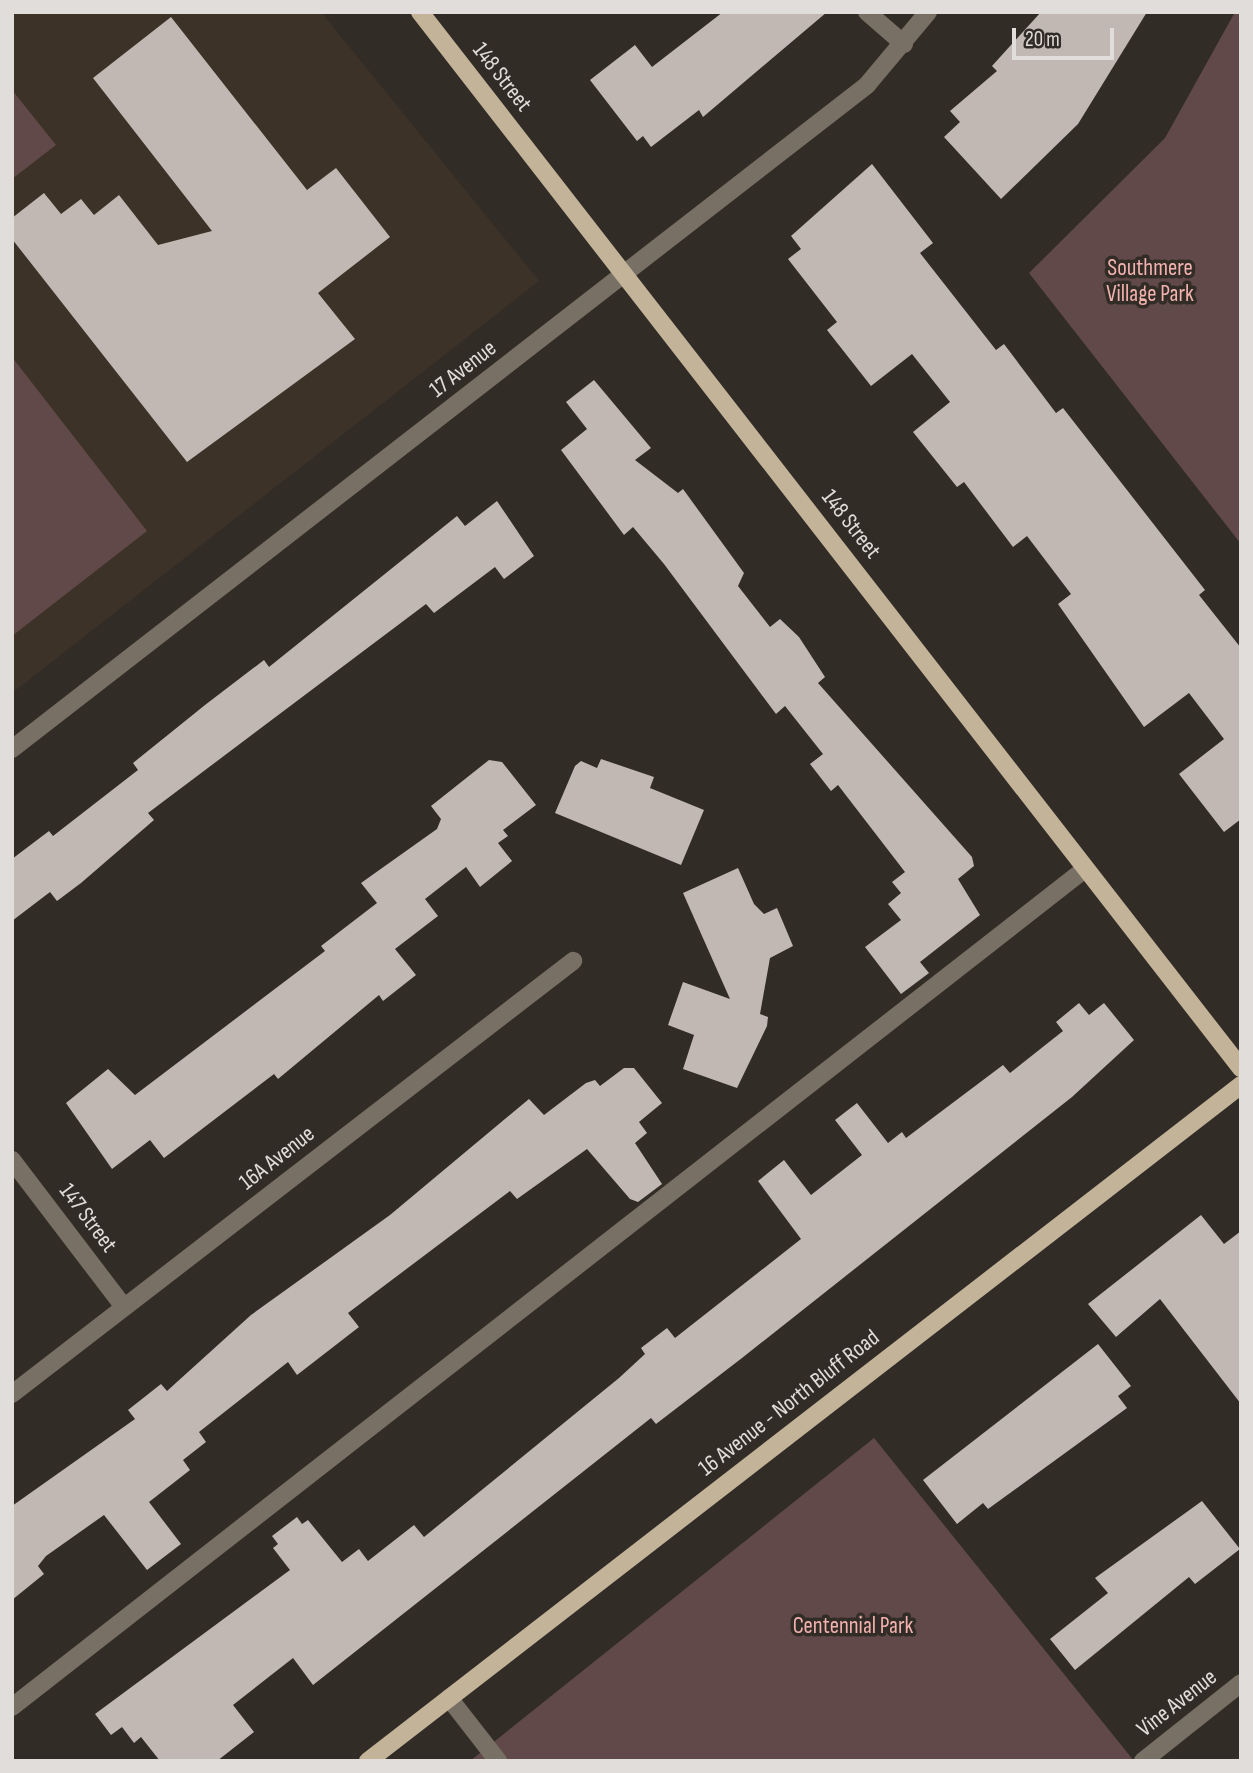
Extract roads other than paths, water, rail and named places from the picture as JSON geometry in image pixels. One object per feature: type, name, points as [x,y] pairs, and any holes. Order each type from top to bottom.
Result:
[{"type":"main road","name":"148 Street","points":[[420,12],[1241,1068]]},
{"type":"main road","name":"16 Avenue - North Bluff Road","points":[[368,1761],[1241,1085]]},
{"type":"street","points":[[867,12],[904,44]]},
{"type":"street","name":"17 Avenue","points":[[12,749],[867,85],[904,44],[928,12]]},
{"type":"street","points":[[12,1707],[1085,869]]},
{"type":"street","name":"16A Avenue","points":[[12,1394],[573,961]]},
{"type":"street","name":"147 Street","points":[[12,1160],[124,1307]]},
{"type":"street","name":"Vine Avenue","points":[[1143,1761],[1241,1683]]},
{"type":"street","points":[[449,1698],[498,1761]]},
{"type":"park label","name":"Southmere Village Park","points":[[1150,281]]},
{"type":"park label","name":"Centennial Park","points":[[853,1626]]}]
